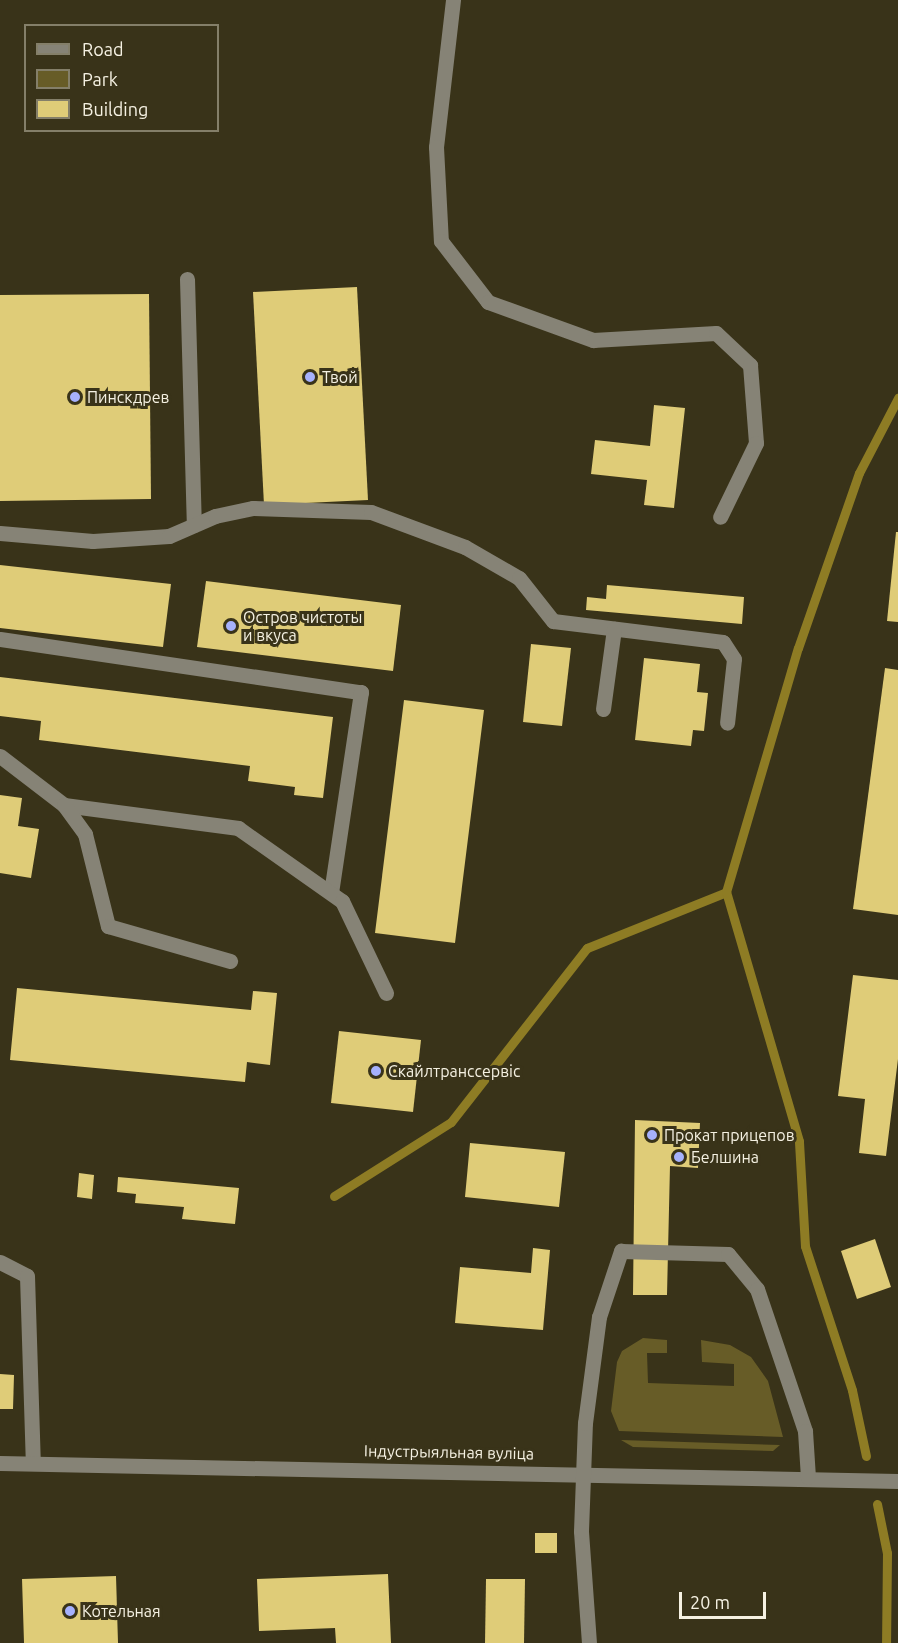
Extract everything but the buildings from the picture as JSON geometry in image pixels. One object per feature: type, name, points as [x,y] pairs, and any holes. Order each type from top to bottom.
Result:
[{"type":"street","points":[[453,0],[436,147],[441,241],[488,302],[593,340],[716,333],[750,365],[756,443],[720,517]]},
{"type":"street","points":[[187,279],[194,525]]},
{"type":"street","points":[[0,533],[93,541],[169,536],[194,525],[253,508],[371,512],[465,547],[519,578],[553,621],[723,642],[734,658],[727,723]]},
{"type":"street","points":[[603,709],[614,629]]},
{"type":"street","points":[[0,639],[361,692],[331,893]]},
{"type":"street","points":[[0,756],[64,805],[84,834],[108,926],[230,962]]},
{"type":"street","points":[[64,805],[238,828],[342,901],[386,993]]},
{"type":"street","points":[[589,1643],[581,1531],[585,1423],[599,1317],[621,1251],[728,1254],[757,1288],[805,1431],[808,1477]]},
{"type":"street","points":[[0,1262],[27,1276],[33,1463]]},
{"type":"street","name":"Індустрыяльная вуліца","points":[[0,1463],[584,1472],[898,1481]]},
{"type":"green space","points":[[643,1338],[667,1340],[667,1353],[647,1353],[648,1383],[734,1386],[734,1364],[702,1362],[701,1340],[730,1345],[751,1357],[768,1381],[783,1437],[619,1431],[611,1411],[617,1362],[622,1351]]},
{"type":"green space","points":[[621,1440],[780,1445],[773,1451],[633,1447]]},
{"type":"waterway","points":[[866,1456],[852,1390],[805,1246],[799,1141],[726,892],[798,648],[859,473],[898,398]]},
{"type":"waterway","points":[[334,1196],[451,1122],[587,948],[726,892]]},
{"type":"waterway","points":[[877,1504],[887,1553],[886,1643]]},
{"type":"place","name":"Твой","points":[[310,377]]},
{"type":"place","name":"Пинскдрев","points":[[75,397]]},
{"type":"place","name":"Остров чистоты и вкуса","points":[[231,626]]},
{"type":"place","name":"Скайлтранссервіс","points":[[376,1071]]},
{"type":"place","name":"Прокат прицепов","points":[[652,1135]]},
{"type":"place","name":"Белшина","points":[[679,1157]]},
{"type":"place","name":"Котельная","points":[[70,1611]]}]
